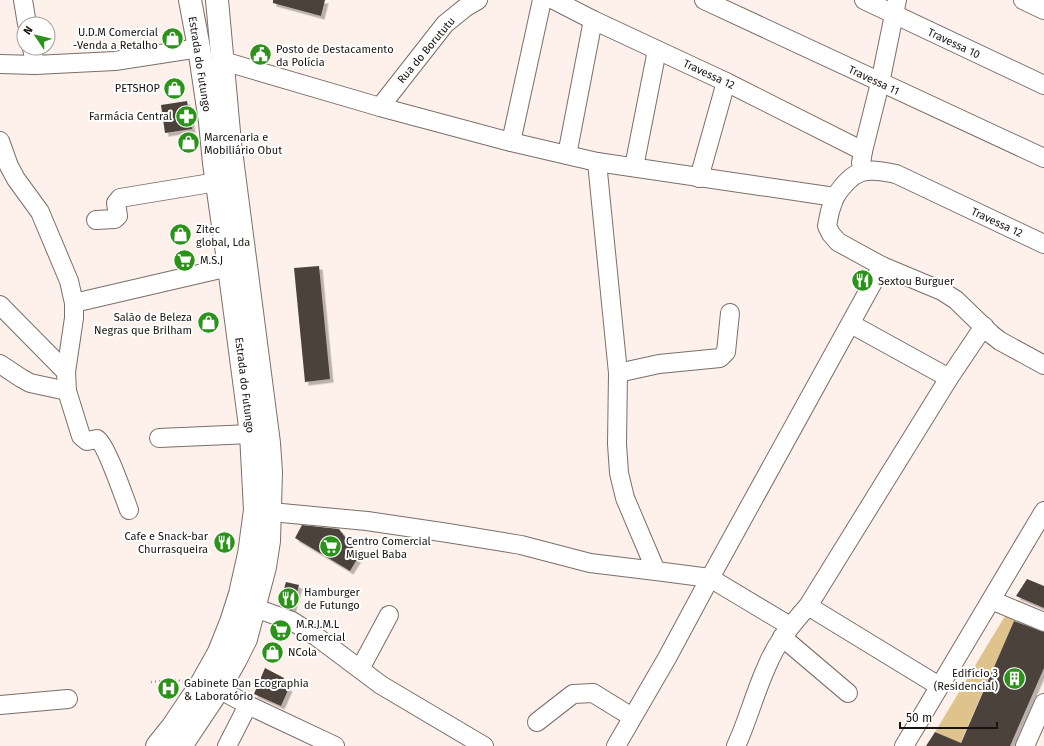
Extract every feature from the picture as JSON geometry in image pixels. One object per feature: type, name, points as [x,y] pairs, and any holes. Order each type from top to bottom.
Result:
[{"type":"highway","name":"Estrada do Futungo","points":[[157,746],[173,726],[236,659],[246,639],[265,567],[269,542],[271,472],[269,443],[230,144],[217,0]]},
{"type":"highway","name":"Estrada do Futungo","points":[[181,746],[209,688],[219,652],[240,594],[249,554],[255,510],[251,434],[199,48],[190,2]]},
{"type":"street","points":[[23,0],[26,16]]},
{"type":"street","name":"Rua do Borututu","points":[[380,107],[445,24],[466,7],[478,0]]},
{"type":"street","points":[[511,142],[542,0]]},
{"type":"street","name":"Travessa 12","points":[[554,0],[593,20],[726,82],[863,151]]},
{"type":"street","name":"Travessa 11","points":[[704,0],[1044,158]]},
{"type":"street","name":"Travessa 10","points":[[864,0],[896,7],[1044,85]]},
{"type":"street","points":[[1023,0],[1044,10]]},
{"type":"street","points":[[896,7],[880,83],[863,151],[860,171],[843,185],[830,211],[827,226],[831,234],[838,242],[882,266],[942,291],[956,300],[984,326],[990,334],[1044,365]]},
{"type":"street","points":[[567,155],[593,20]]},
{"type":"street","points":[[0,64],[33,56],[115,60],[199,48]]},
{"type":"street","points":[[634,167],[657,50]]},
{"type":"street","points":[[223,61],[380,107],[511,142],[597,162],[836,197]]},
{"type":"street","points":[[699,178],[726,82]]},
{"type":"street","points":[[0,141],[9,166],[16,179],[40,212],[69,281],[74,303],[73,325],[66,372],[67,391],[81,436],[87,440],[97,439],[101,443],[129,510]]},
{"type":"street","points":[[597,162],[618,374],[617,444],[619,473],[624,498],[656,571]]},
{"type":"street","name":"Travessa 12","points":[[860,171],[883,171],[896,174],[1044,244]]},
{"type":"street","points":[[96,220],[115,219],[118,216],[116,202],[120,198],[217,182]]},
{"type":"street","points":[[616,746],[667,658],[882,266]]},
{"type":"street","points":[[74,303],[229,267]]},
{"type":"street","points":[[0,305],[66,372]]},
{"type":"street","points":[[618,374],[659,364],[720,358],[726,352],[730,312]]},
{"type":"street","points":[[851,324],[949,378]]},
{"type":"street","points":[[736,746],[767,664],[786,632],[808,606],[949,378],[984,326]]},
{"type":"street","points":[[0,364],[30,383],[67,391]]},
{"type":"street","points":[[158,438],[251,434]]},
{"type":"street","points":[[904,746],[1044,511]]},
{"type":"street","points":[[271,512],[367,521],[521,545],[590,563],[710,578],[786,632],[848,693]]},
{"type":"street","points":[[993,596],[1044,615]]},
{"type":"street","points":[[993,596],[1044,622]]},
{"type":"street","points":[[808,606],[939,686]]},
{"type":"street","points":[[254,608],[292,621],[317,637],[381,685],[484,746]]},
{"type":"street","points":[[360,669],[389,615]]},
{"type":"street","points":[[209,688],[335,746]]},
{"type":"street","points":[[538,722],[573,694],[593,693],[632,717]]},
{"type":"street","points":[[0,705],[68,699]]},
{"type":"street","points":[[1026,746],[1044,703]]},
{"type":"street","points":[[227,746],[248,705]]},
{"type":"path","points":[[150,682],[177,680],[209,688]]},
{"type":"shaded area","points":[[1005,616],[1015,619],[959,746],[948,746],[951,739],[935,732]]},
{"type":"building","points":[[273,0],[325,0],[321,16],[273,3]]},
{"type":"building","points":[[187,101],[192,129],[165,133],[161,105]]},
{"type":"building","points":[[319,266],[330,379],[305,382],[294,268]]},
{"type":"building","name":"Centro Comercial Miguel Baba","points":[[302,525],[339,529],[359,556],[350,571],[295,538]]},
{"type":"building","points":[[1027,579],[1044,586],[1044,608],[1016,596]]},
{"type":"building","name":"Hamburger de Futungo","points":[[286,582],[299,585],[292,610],[279,605]]},
{"type":"building","name":"Edifício 3 (Residencial)","points":[[1014,621],[1044,632],[1044,668],[1010,746],[926,746],[935,732],[961,743]]},
{"type":"building","points":[[265,668],[284,678],[281,684],[289,688],[281,706],[254,694]]},
{"type":"place","name":"U.D.M Comercial -Venda a Retalho","points":[[173,38]]},
{"type":"place","name":"Posto de Destacamento da Polícia","points":[[261,55]]},
{"type":"place","name":"PETSHOP","points":[[175,88]]},
{"type":"place","name":"Farmácia Central","points":[[187,116]]},
{"type":"place","name":"Marcenaria e Mobiliário Obut","points":[[188,143]]},
{"type":"place","name":"Zitec global, Lda","points":[[181,235]]},
{"type":"place","name":"M.S.J","points":[[184,260]]},
{"type":"place","name":"Sextou Burguer","points":[[862,281]]},
{"type":"place","name":"Salão de Beleza Negras que Brilham","points":[[208,323]]},
{"type":"place","name":"Cafe e Snack-bar Churrasqueira","points":[[224,542]]},
{"type":"place","name":"Centro Comercial Miguel Baba","points":[[331,547]]},
{"type":"place","name":"Hamburger de Futungo","points":[[288,598]]},
{"type":"place","name":"M.R.J.M.L Comercial","points":[[281,630]]},
{"type":"place","name":"NCola","points":[[273,652]]},
{"type":"place","name":"Edifício 3 (Residencial)","points":[[1014,679]]},
{"type":"place","name":"Gabinete Dan Ecographia & Laboratório","points":[[168,689]]}]
